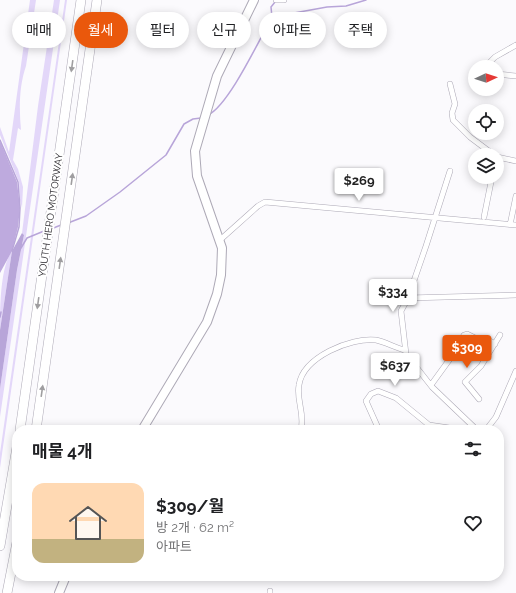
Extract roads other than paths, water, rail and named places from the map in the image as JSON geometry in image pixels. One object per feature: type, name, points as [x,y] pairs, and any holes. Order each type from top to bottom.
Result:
[{"type":"highway","name":"YOUTH HERO MOTORWAY","points":[[21,425],[81,0]]},
{"type":"highway","name":"YOUTH HERO MOTORWAY","points":[[37,425],[97,0]]},
{"type":"highway","points":[[0,546],[12,476]]},
{"type":"highway","points":[[7,593],[12,568]]},
{"type":"main road","points":[[145,425],[210,317],[217,294],[221,275],[220,240],[195,167],[195,151],[206,110],[222,66],[254,0]]},
{"type":"main road","points":[[59,593],[64,581]]},
{"type":"street","points":[[276,0],[284,0]]},
{"type":"street","points":[[491,60],[495,56],[516,45]]},
{"type":"street","points":[[504,75],[516,76]]},
{"type":"street","points":[[450,84],[455,104],[452,113],[453,120],[470,137],[485,148]]},
{"type":"street","points":[[504,158],[516,161]]},
{"type":"street","points":[[450,171],[436,218],[408,298],[401,311],[405,350],[410,361],[431,385],[472,425]]},
{"type":"street","points":[[484,217],[491,184]]},
{"type":"street","points":[[220,240],[258,206],[265,202],[513,225],[516,196]]},
{"type":"street","points":[[408,298],[516,295]]},
{"type":"street","points":[[431,385],[456,352],[464,335],[467,334],[477,339],[488,340],[495,344]]},
{"type":"street","points":[[479,399],[465,382],[481,366],[500,335]]},
{"type":"street","points":[[302,425],[304,419],[298,393],[300,379],[315,360],[343,344],[369,340],[380,341],[405,350]]},
{"type":"street","points":[[490,425],[496,417],[516,371]]},
{"type":"street","points":[[377,425],[366,401],[371,394],[378,391],[386,392],[429,424],[435,425]]},
{"type":"waterway","points":[[208,115],[225,99],[234,86],[272,17],[327,7],[346,6],[366,0]]},
{"type":"waterway","points":[[272,12],[271,7],[275,2]]},
{"type":"waterway","points":[[68,223],[86,216],[120,192],[166,155],[184,124],[193,119],[201,118]]},
{"type":"waterway","points":[[0,140],[18,182],[20,208],[19,227],[12,251]]},
{"type":"waterway","points":[[51,229],[61,225]]},
{"type":"waterway","points":[[21,248],[27,238],[44,231]]},
{"type":"waterway","points":[[0,317],[1,312]]}]
